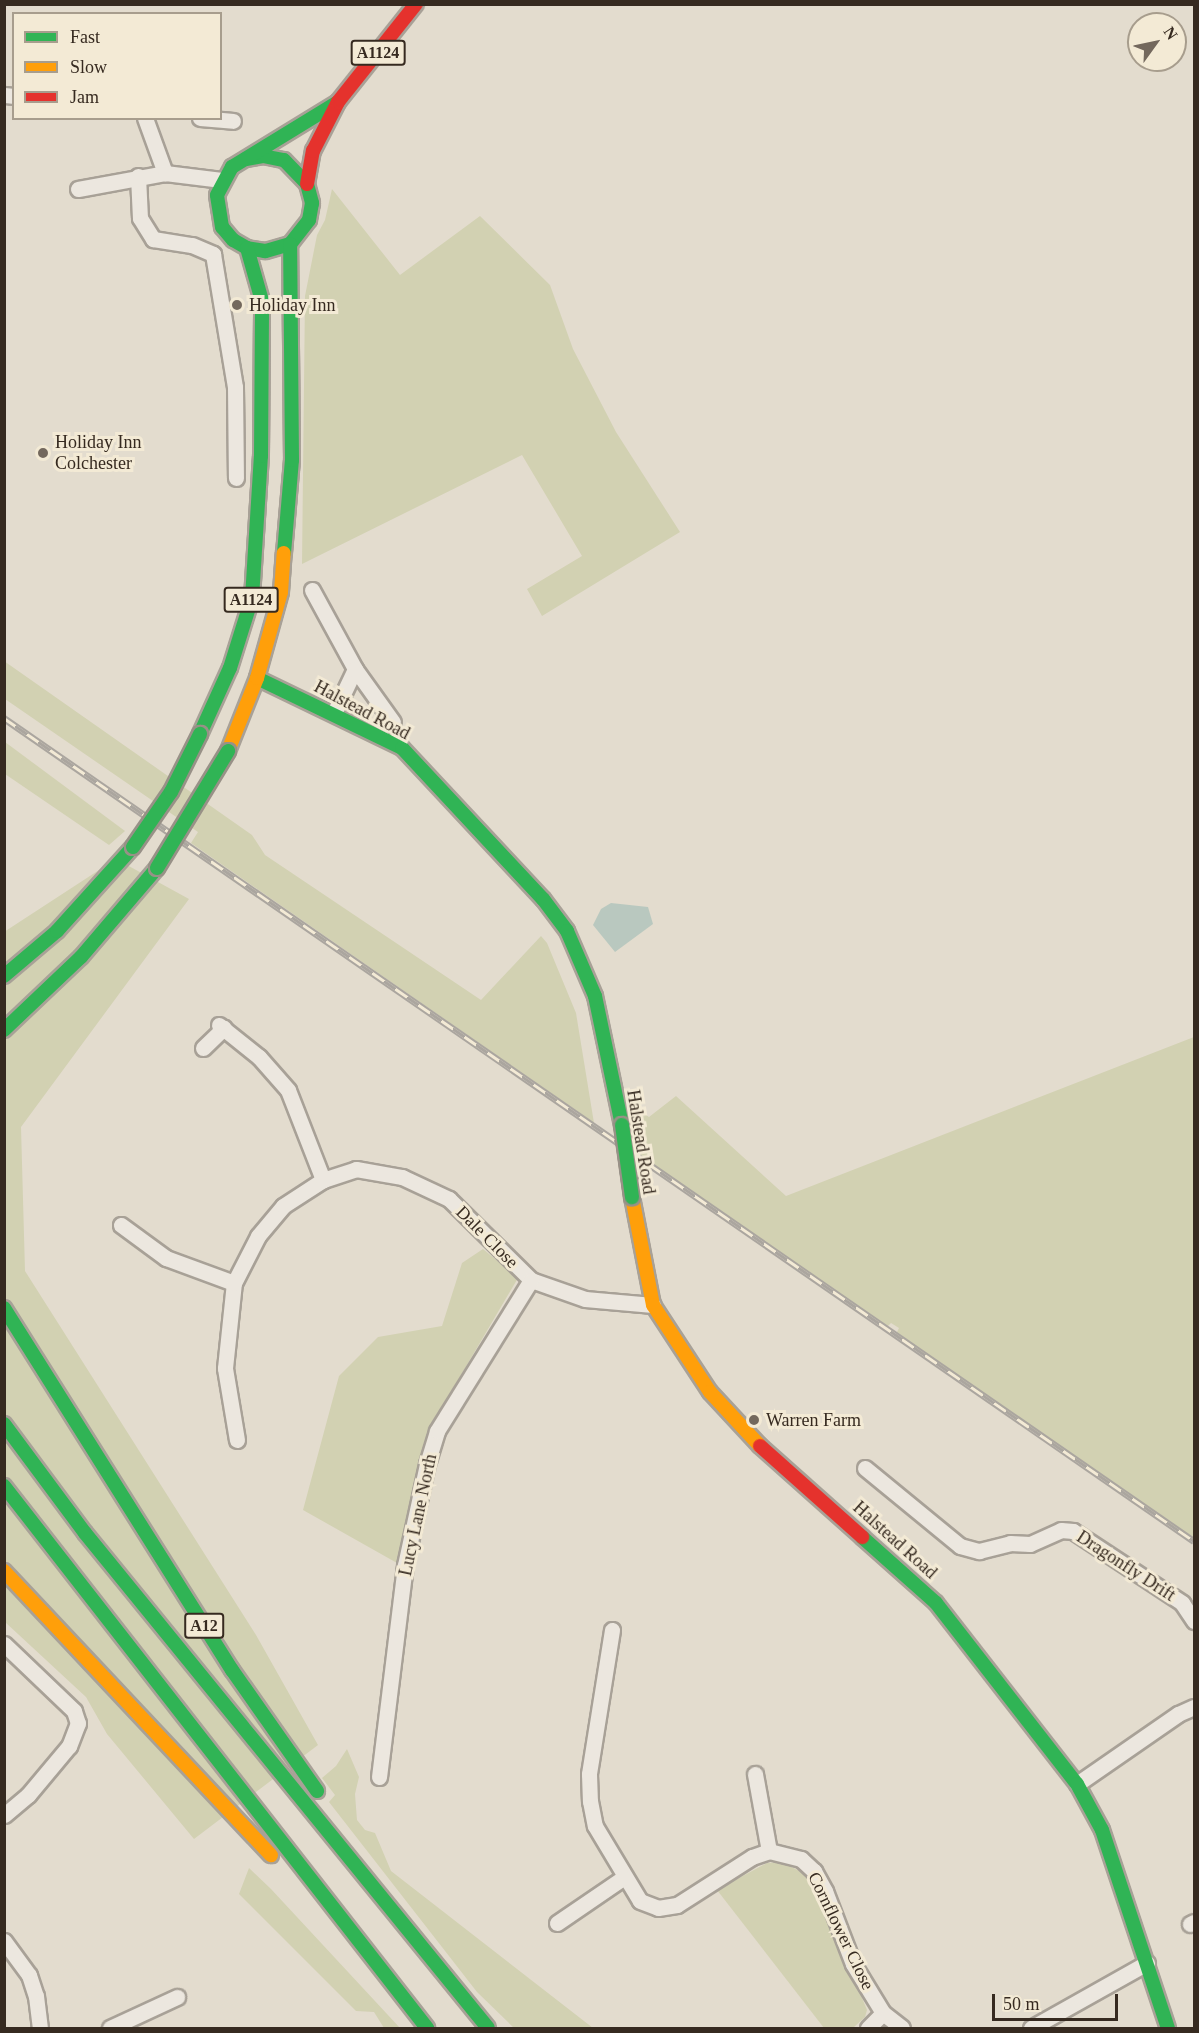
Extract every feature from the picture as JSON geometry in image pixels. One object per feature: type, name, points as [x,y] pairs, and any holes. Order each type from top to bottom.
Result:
[{"type":"main road","name":"A1124","points":[[307,183],[313,151],[338,102],[417,4]]},
{"type":"main road","name":"A1124","points":[[246,159],[338,102]]},
{"type":"main road","points":[[263,156],[284,160],[307,183],[312,203],[309,220],[290,244],[265,251],[247,248],[222,227],[217,211],[222,180],[246,159],[263,156]]},
{"type":"main road","name":"A1124","points":[[4,1030],[81,957],[157,868],[228,751],[257,678],[281,592],[292,460],[290,244]]},
{"type":"main road","name":"A1124","points":[[4,976],[57,932],[133,847],[171,792],[230,668],[252,598],[261,456],[262,301],[247,248]]},
{"type":"main road","name":"Halstead Road","points":[[257,678],[334,713],[402,748],[543,899],[567,931],[595,996],[622,1125],[632,1197],[653,1305],[689,1364],[730,1416],[936,1603],[1077,1784],[1102,1830],[1168,2028]]},
{"type":"main road","name":"A12","points":[[4,1308],[232,1670],[414,1938]]},
{"type":"main road","name":"A12","points":[[4,1424],[85,1533],[488,2028]]},
{"type":"main road","points":[[4,1486],[427,2028]]},
{"type":"main road","points":[[4,1571],[226,1810],[352,1934]]},
{"type":"street","points":[[149,120],[165,173]]},
{"type":"street","points":[[222,120],[233,121]]},
{"type":"street","points":[[78,189],[138,176],[165,173],[222,180]]},
{"type":"street","points":[[138,176],[140,218],[153,239],[192,244],[213,254],[236,387],[236,478]]},
{"type":"street","points":[[312,590],[355,669],[393,722]]},
{"type":"street","points":[[334,713],[355,669]]},
{"type":"street","points":[[203,1048],[222,1026],[260,1058],[288,1090],[323,1180]]},
{"type":"street","name":"Dale Close","points":[[237,1440],[225,1368],[234,1283],[258,1236],[283,1206],[323,1180],[356,1169],[402,1177],[449,1199],[531,1280],[585,1299],[653,1305]]},
{"type":"street","points":[[121,1225],[166,1258],[234,1283]]},
{"type":"street","name":"Lucy Lane North","points":[[379,1777],[405,1565],[427,1464],[437,1431],[531,1280]]},
{"type":"street","name":"Dragonfly Drift","points":[[865,1468],[960,1546],[979,1551],[1010,1543],[1030,1544],[1061,1530],[1073,1531],[1182,1603],[1194,1620]]},
{"type":"street","points":[[612,1630],[589,1774],[589,1792],[595,1826],[623,1878],[639,1901],[658,1908],[677,1905],[752,1857],[769,1851],[755,1774]]},
{"type":"street","points":[[4,1644],[57,1692],[74,1711],[78,1723],[69,1746],[28,1795],[4,1815]]},
{"type":"street","points":[[1077,1784],[1178,1714],[1194,1707]]},
{"type":"street","name":"Cornflower Close","points":[[769,1851],[801,1859],[814,1871],[853,1964],[883,2013],[902,2028]]},
{"type":"street","points":[[557,1923],[623,1878]]},
{"type":"street","points":[[4,1941],[28,1975],[36,1996],[40,2028]]},
{"type":"street","points":[[1031,2028],[1147,1963]]},
{"type":"street","points":[[110,2028],[177,1997]]},
{"type":"street","points":[[868,2028],[883,2013]]},
{"type":"green space","points":[[332,189],[400,275],[480,216],[550,285],[573,349],[616,432],[680,532],[542,616],[527,589],[582,556],[522,455],[302,564],[305,296],[317,235],[325,220]]},
{"type":"green space","points":[[4,661],[252,835],[265,855],[481,1000],[541,936],[547,943],[576,1013],[594,1123],[191,843],[198,832],[5,699]]},
{"type":"green space","points":[[5,742],[125,831],[109,845],[5,774]]},
{"type":"green space","points":[[116,859],[189,899],[21,1127],[25,1271],[256,1635],[318,1745],[194,1839],[107,1734],[86,1697],[5,1622],[4,932]]},
{"type":"green space","points":[[1194,1037],[1194,1540],[896,1334],[899,1328],[891,1323],[887,1327],[641,1157],[633,1107],[649,1117],[676,1096],[786,1196]]},
{"type":"green space","points":[[483,1249],[518,1278],[434,1421],[397,1563],[303,1510],[339,1376],[378,1337],[442,1326],[462,1263]]},
{"type":"green space","points":[[347,1749],[359,1777],[355,1794],[357,1820],[365,1830],[375,1833],[391,1871],[593,2028],[514,2028],[477,1992],[329,1802],[335,1795],[322,1778],[336,1766]]},
{"type":"green space","points":[[782,1862],[807,1875],[818,1891],[867,2010],[865,2017],[853,2028],[824,2028],[717,1890],[767,1863]]},
{"type":"green space","points":[[249,1868],[400,2028],[384,2028],[374,2012],[356,2011],[239,1894]]},
{"type":"shaded area","points":[[611,903],[648,907],[653,924],[615,952],[593,925],[601,909]]},
{"type":"railway","points":[[4,718],[1194,1541]]},
{"type":"traffic: fast","points":[[246,159],[263,156],[284,160],[307,184],[312,203],[309,220],[290,244],[265,251],[247,248],[233,240],[222,227],[217,195],[232,167],[338,102]]},
{"type":"traffic: fast","points":[[284,553],[292,460],[290,244]]},
{"type":"traffic: fast","points":[[200,734],[230,668],[252,598],[261,456],[262,301],[247,248]]},
{"type":"traffic: fast","points":[[257,678],[402,748],[543,899],[567,931],[595,996],[622,1125]]},
{"type":"traffic: fast","points":[[133,847],[171,792],[200,734]]},
{"type":"traffic: fast","points":[[157,868],[228,751]]},
{"type":"traffic: fast","points":[[4,976],[57,931],[133,847]]},
{"type":"traffic: fast","points":[[4,1030],[81,957],[157,868]]},
{"type":"traffic: fast","points":[[622,1125],[632,1197]]},
{"type":"traffic: fast","points":[[4,1308],[232,1670],[317,1791]]},
{"type":"traffic: fast","points":[[4,1424],[85,1533],[488,2028]]},
{"type":"traffic: fast","points":[[4,1486],[427,2028]]},
{"type":"traffic: fast","points":[[862,1537],[936,1603],[1077,1784],[1102,1830],[1168,2028]]},
{"type":"traffic: slow","points":[[228,751],[257,678],[281,592],[284,553]]},
{"type":"traffic: slow","points":[[632,1197],[653,1305],[710,1392],[760,1446]]},
{"type":"traffic: slow","points":[[4,1571],[271,1855]]},
{"type":"traffic: jam","points":[[307,184],[313,151],[338,102],[416,4]]},
{"type":"traffic: jam","points":[[760,1446],[862,1537]]},
{"type":"place","name":"Holiday Inn","points":[[237,305]]},
{"type":"place","name":"Holiday Inn Colchester","points":[[43,453]]},
{"type":"place","name":"Warren Farm","points":[[754,1420]]}]
